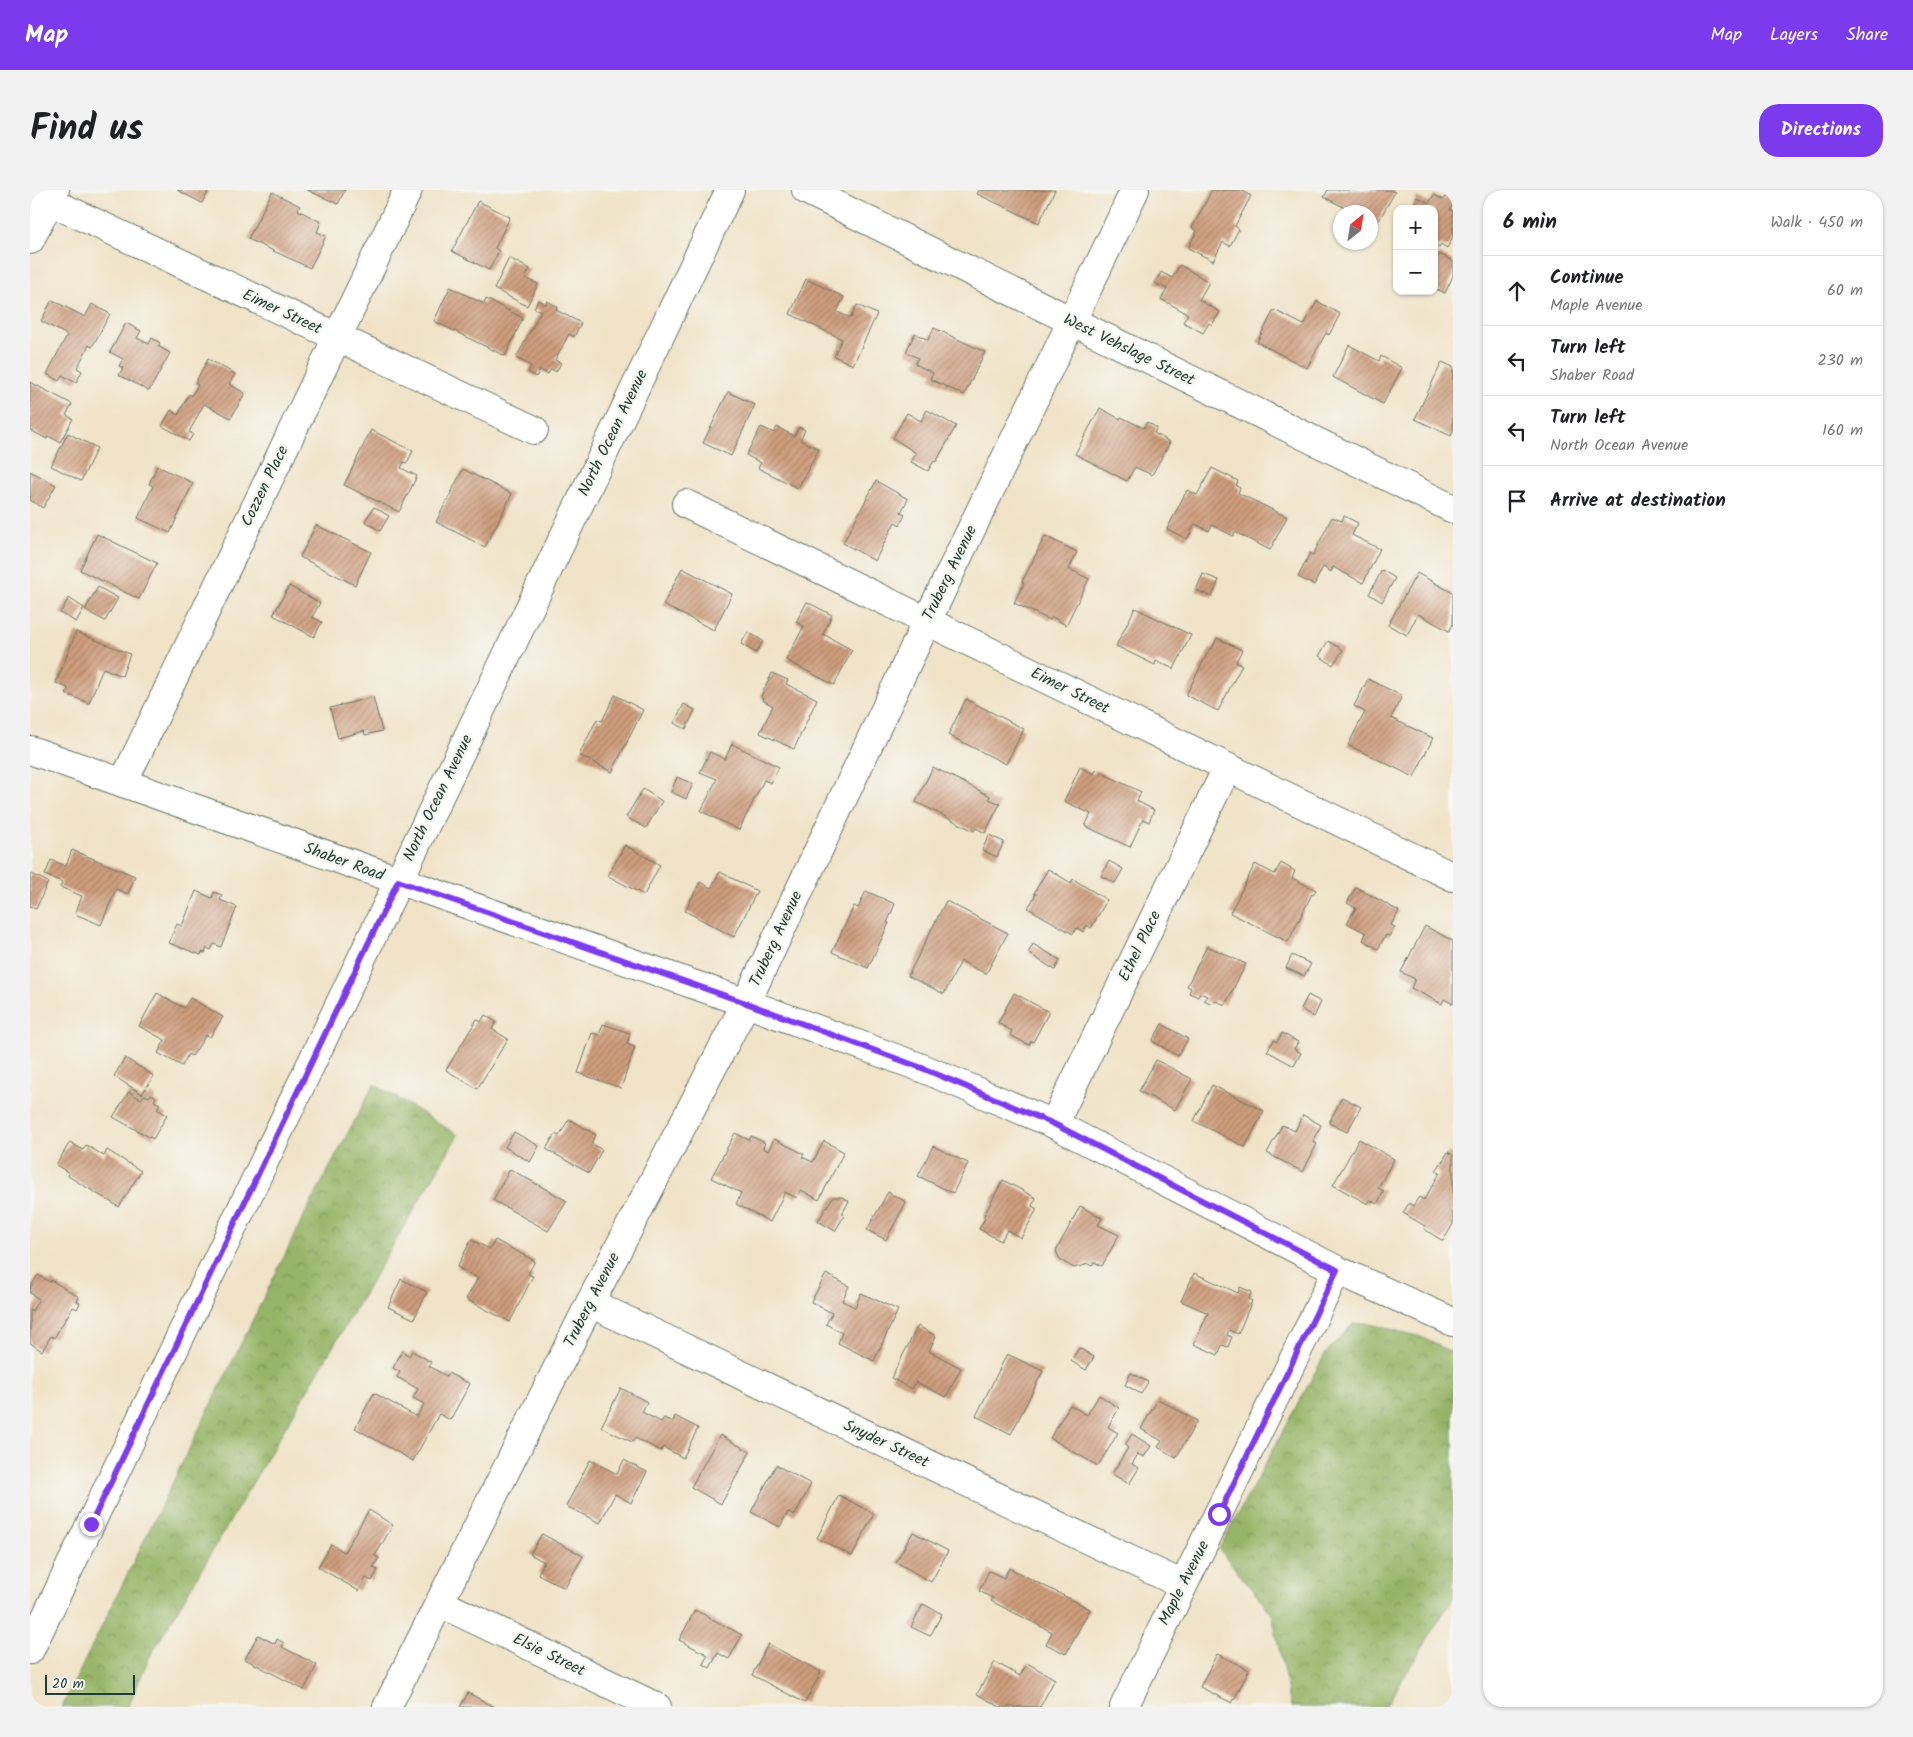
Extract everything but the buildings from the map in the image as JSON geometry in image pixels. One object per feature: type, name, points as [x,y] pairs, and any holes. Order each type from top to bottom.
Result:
[{"type":"street","name":"Cozzen Place","points":[[123,783],[408,190]]},
{"type":"street","name":"North Ocean Avenue","points":[[32,1641],[730,190]]},
{"type":"street","name":"West Vehslage Street","points":[[806,190],[1072,323],[1453,509]]},
{"type":"street","name":"Truberg Avenue","points":[[387,1707],[590,1303],[746,1003],[927,621],[1135,190]]},
{"type":"street","name":"Eimer Street","points":[[45,195],[336,338],[534,430]]},
{"type":"street","points":[[30,240],[45,195]]},
{"type":"street","name":"Eimer Street","points":[[686,504],[1453,877]]},
{"type":"street","name":"Shaber Road","points":[[30,750],[746,1003],[922,1068],[1054,1124],[1337,1270],[1453,1322]]},
{"type":"street","name":"Ethel Place","points":[[1054,1124],[1227,768]]},
{"type":"street","name":"Maple Avenue","points":[[1124,1707],[1337,1270]]},
{"type":"street","name":"Snyder Street","points":[[590,1303],[1183,1585]]},
{"type":"street","name":"Elsie Street","points":[[440,1603],[657,1707]]},
{"type":"green space","points":[[374,1084],[458,1135],[148,1660],[128,1707],[62,1707],[305,1214]]},
{"type":"green space","points":[[1366,1323],[1421,1337],[1453,1353],[1453,1598],[1385,1707],[1291,1707],[1272,1614],[1219,1549],[1325,1354],[1353,1324]]},
{"type":"route","points":[[91,1524],[398,881],[746,1003],[922,1068],[1054,1124],[1337,1270],[1219,1514]]}]
